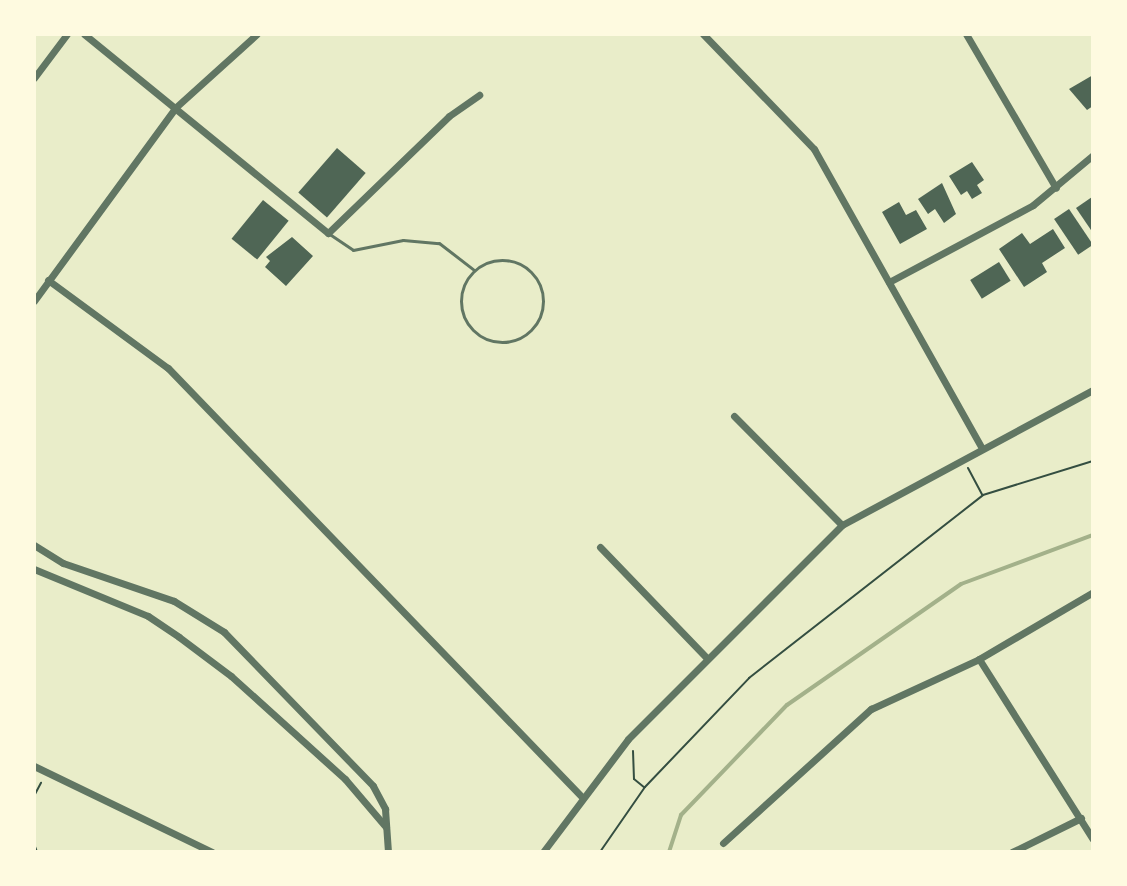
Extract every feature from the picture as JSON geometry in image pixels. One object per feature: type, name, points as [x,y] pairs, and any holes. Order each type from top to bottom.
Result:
[{"type":"street","points":[[34,78],[67,34]]},
{"type":"street","points":[[84,34],[328,233],[449,116],[479,95]]},
{"type":"street","points":[[34,301],[175,108],[257,34]]},
{"type":"street","points":[[703,34],[814,149],[982,448]]},
{"type":"street","points":[[966,34],[1056,188]]},
{"type":"street","points":[[889,282],[1056,188],[1093,155]]},
{"type":"street","points":[[48,280],[168,368],[582,797]]},
{"type":"street","points":[[543,852],[627,740],[706,657],[842,525],[1093,390]]},
{"type":"street","points":[[734,416],[842,525]]},
{"type":"street","points":[[34,545],[63,563],[174,601],[224,632],[373,786],[387,829],[388,852]]},
{"type":"street","points":[[600,547],[706,657]]},
{"type":"street","points":[[34,569],[148,616],[179,637],[345,779],[387,829]]},
{"type":"street","points":[[723,843],[871,709],[979,659],[1093,592]]},
{"type":"street","points":[[979,659],[1093,839]]},
{"type":"street","points":[[34,766],[212,852]]},
{"type":"street","points":[[1012,852],[1081,818]]},
{"type":"lane","points":[[328,233],[353,250],[403,240],[439,243],[474,270]]},
{"type":"lane","points":[[500,260],[527,268],[542,290],[544,305],[532,330],[509,342],[495,342],[472,330],[461,307],[461,293],[474,270],[500,260]]},
{"type":"path","points":[[963,458],[983,495]]},
{"type":"path","points":[[600,852],[645,787],[749,678],[983,495],[1093,461]]},
{"type":"path","points":[[627,740],[637,758],[634,779],[645,787]]},
{"type":"path","points":[[34,796],[46,772]]},
{"type":"path","points":[[34,844],[37,852]]},
{"type":"building","points":[[1093,75],[1093,106],[1087,110],[1069,89]]},
{"type":"building","points":[[337,148],[366,173],[327,217],[298,193]]},
{"type":"building","points":[[972,162],[984,180],[977,185],[982,193],[972,199],[967,191],[961,195],[949,176]]},
{"type":"building","points":[[942,183],[956,214],[944,223],[935,209],[928,214],[918,199]]},
{"type":"building","points":[[1093,199],[1093,233],[1076,208]]},
{"type":"building","points":[[263,200],[289,221],[257,260],[232,239]]},
{"type":"building","points":[[899,202],[906,215],[916,210],[927,229],[900,244],[882,212]]},
{"type":"building","points":[[1069,209],[1093,245],[1078,255],[1054,219]]},
{"type":"building","points":[[1053,229],[1065,248],[1042,263],[1047,272],[1024,287],[999,249],[1022,233],[1030,244]]},
{"type":"building","points":[[292,237],[313,256],[286,286],[265,267],[270,261],[266,257]]},
{"type":"building","points":[[999,262],[1011,281],[982,299],[970,280]]},
{"type":"waterway","points":[[669,852],[681,815],[787,705],[961,584],[1093,535]]}]
